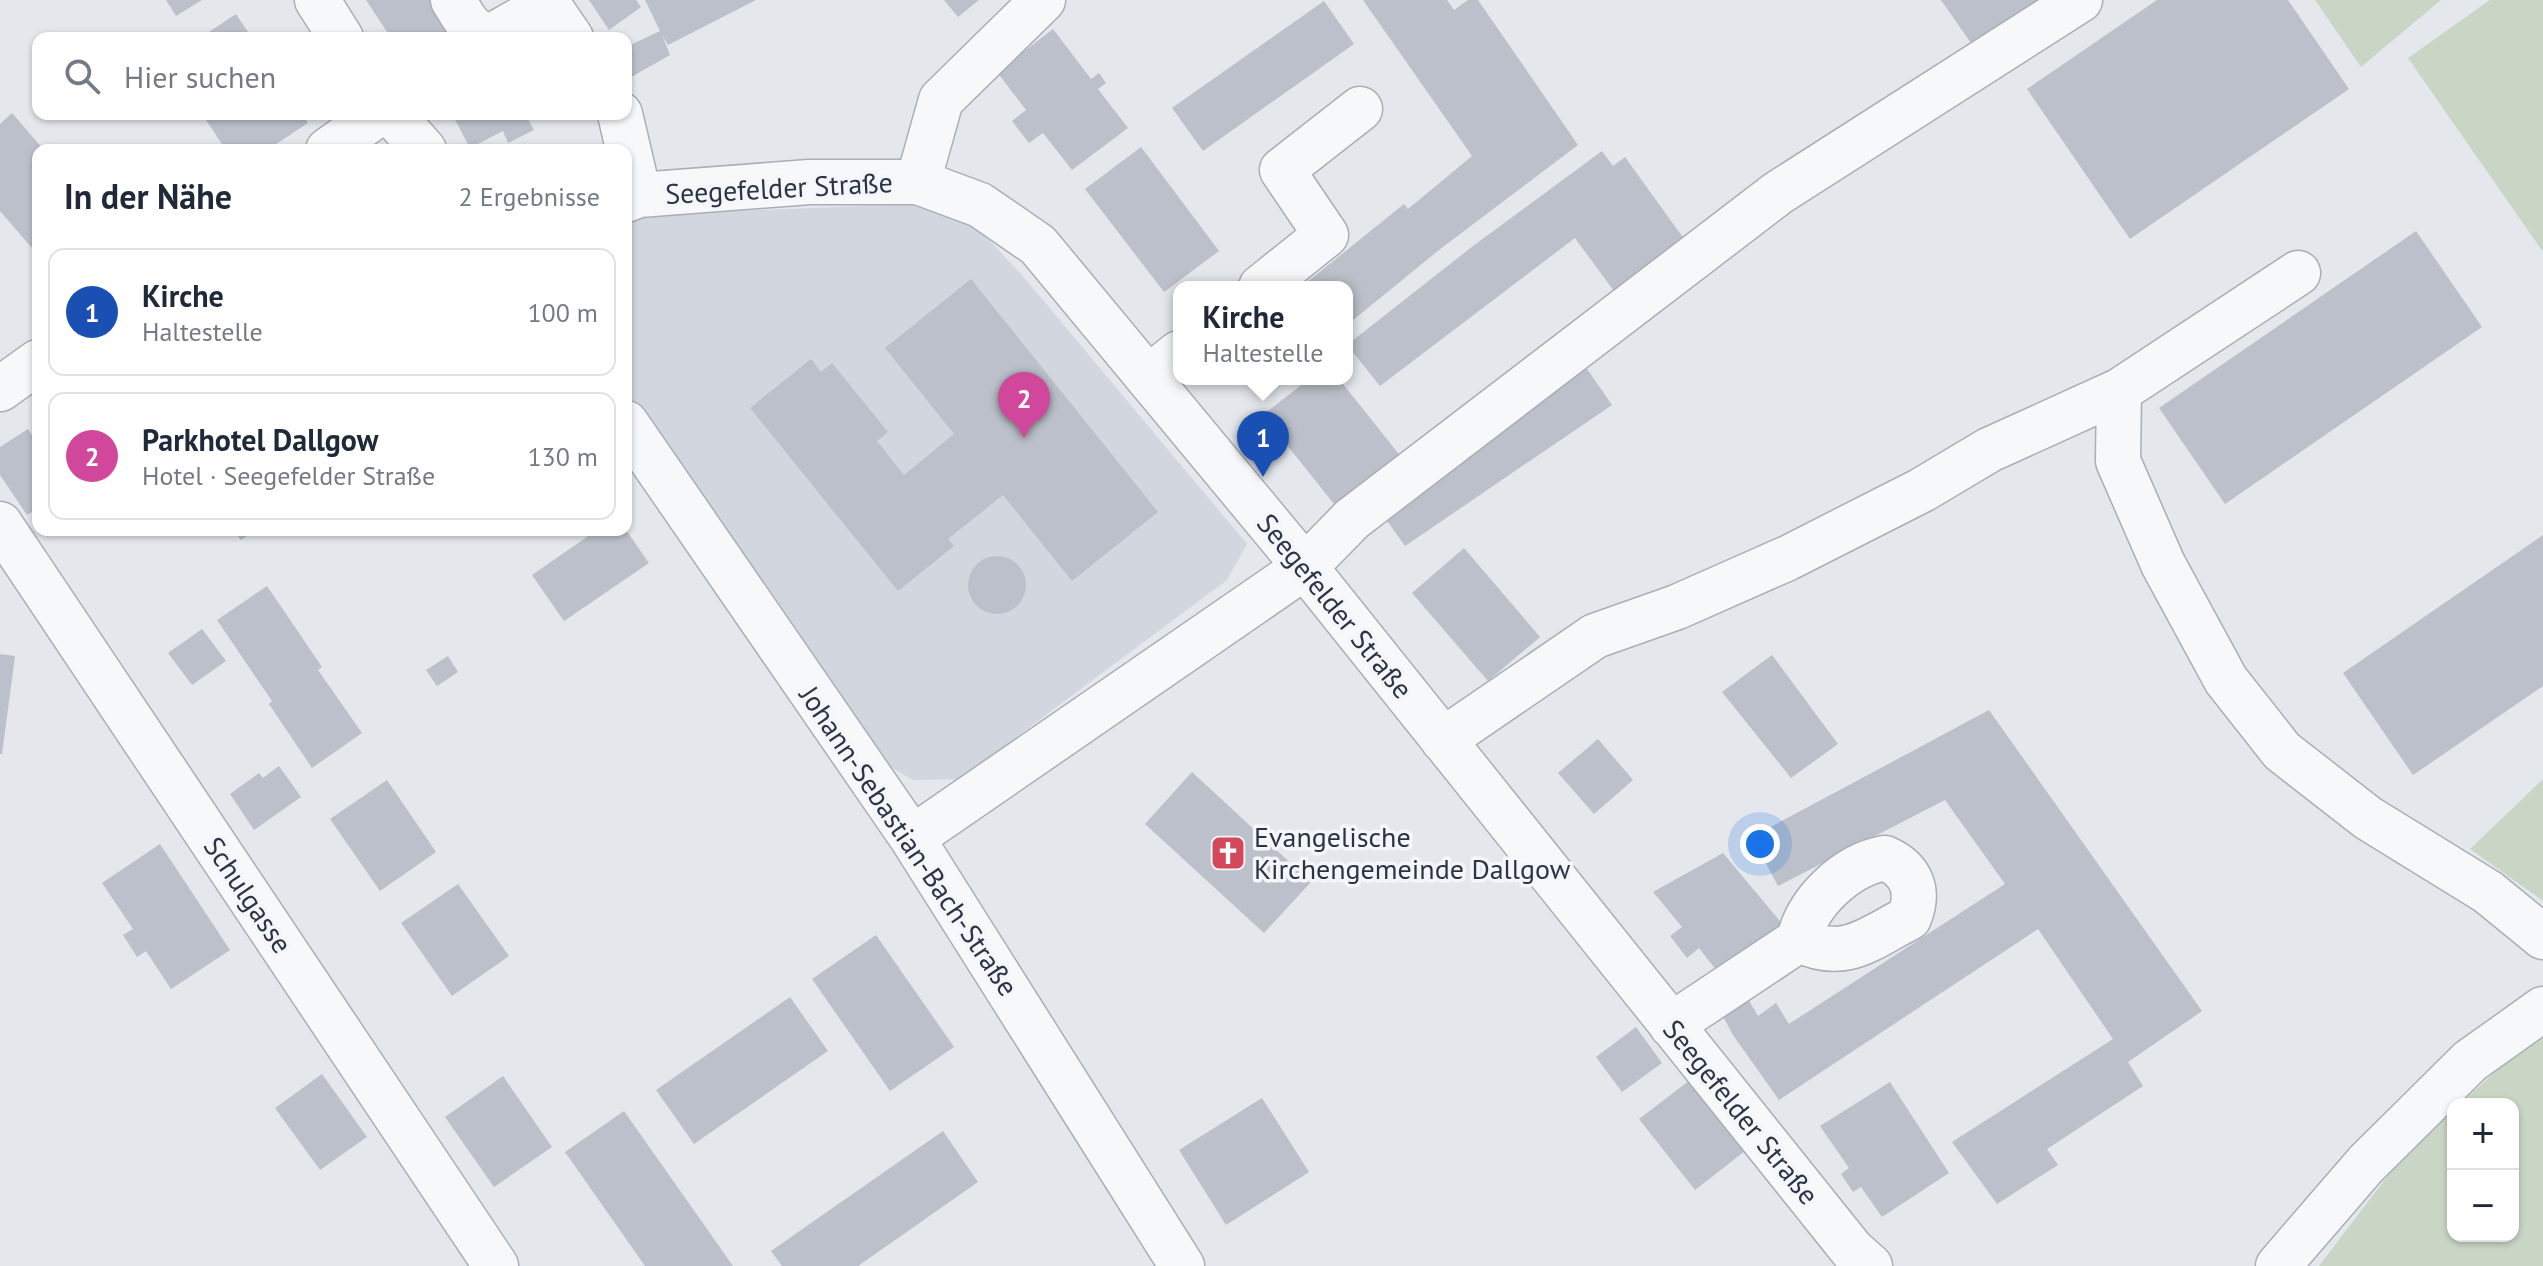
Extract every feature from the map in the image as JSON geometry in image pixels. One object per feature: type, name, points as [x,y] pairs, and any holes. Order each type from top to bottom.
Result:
[{"type":"street","points":[[317,0],[337,32]]},
{"type":"street","points":[[453,0],[475,32]]},
{"type":"street","points":[[918,182],[941,100],[1043,0]]},
{"type":"street","points":[[912,838],[1305,567],[1352,519],[1778,193],[2080,0]]},
{"type":"street","points":[[504,32],[555,14]]},
{"type":"street","points":[[1268,281],[1326,235],[1282,170],[1360,109]]},
{"type":"street","points":[[336,144],[370,120]]},
{"type":"street","points":[[397,120],[419,144]]},
{"type":"street","points":[[621,120],[624,144]]},
{"type":"street","name":"Seegefelder Straße","points":[[632,198],[809,182],[918,182],[980,205],[1038,245],[1164,365]]},
{"type":"street","points":[[1443,740],[1595,636],[1677,607],[1788,558],[1922,490],[1989,450],[2119,391],[2298,273]]},
{"type":"street","points":[[0,389],[32,366]]},
{"type":"street","name":"Seegefelder Straße","points":[[1178,385],[1305,567],[1852,1250],[1870,1266]]},
{"type":"street","points":[[2119,391],[2118,461],[2163,564],[2226,680],[2282,751],[2368,818],[2488,892],[2543,937]]},
{"type":"street","name":"Johann-Sebastian-Bach-Straße","points":[[632,432],[912,838],[1165,1259]]},
{"type":"street","name":"Schulgasse","points":[[0,524],[496,1266]]},
{"type":"street","points":[[1671,1025],[1799,940]]},
{"type":"street","points":[[2278,1266],[2366,1164],[2470,1061],[2543,1009]]},
{"type":"shaded area","points":[[913,204],[971,221],[1021,274],[1247,544],[1227,580],[960,779],[913,780],[871,755],[632,401],[634,215]]},
{"type":"green space","points":[[2315,0],[2441,0],[2361,67]]},
{"type":"green space","points":[[2490,0],[2543,0],[2543,252],[2408,58]]},
{"type":"green space","points":[[2543,779],[2543,901],[2470,849]]},
{"type":"green space","points":[[2543,1028],[2543,1266],[2319,1266],[2399,1161],[2447,1117],[2447,1242],[2519,1242],[2519,1098],[2467,1098]]},
{"type":"building","points":[[166,0],[202,0],[176,16]]},
{"type":"building","points":[[366,0],[436,0],[457,32],[387,32]]},
{"type":"building","points":[[589,0],[636,0],[641,7],[609,30]]},
{"type":"building","points":[[645,0],[756,0],[668,45],[662,35],[670,55],[632,77],[632,44],[660,31]]},
{"type":"building","points":[[944,0],[979,0],[958,17]]},
{"type":"building","points":[[1363,0],[1447,0],[1454,10],[1468,0],[1478,0],[1578,145],[1439,250],[1353,320],[1353,281],[1308,281],[1404,204],[1408,209],[1472,156]]},
{"type":"building","points":[[1941,0],[2040,0],[1973,46]]},
{"type":"building","points":[[2157,0],[2288,0],[2349,89],[2130,239],[2027,89]]},
{"type":"building","points":[[1324,1],[1354,44],[1203,151],[1172,108]]},
{"type":"building","points":[[236,14],[248,32],[209,32]]},
{"type":"building","points":[[1053,29],[1091,79],[1099,73],[1106,83],[1098,89],[1128,128],[1072,170],[1043,133],[1029,143],[1012,121],[1026,110],[997,72]]},
{"type":"building","points":[[12,113],[39,144],[32,144],[32,248],[0,211],[0,124]]},
{"type":"building","points":[[206,120],[306,120],[308,123],[276,144],[222,144]]},
{"type":"building","points":[[455,120],[529,120],[534,130],[508,143],[503,131],[478,144],[468,144]]},
{"type":"building","points":[[1141,147],[1219,251],[1179,281],[1173,281],[1173,285],[1164,292],[1085,189]]},
{"type":"building","points":[[1602,151],[1613,166],[1625,157],[1692,250],[1622,302],[1575,238],[1380,386],[1353,352],[1353,340],[1473,246]]},
{"type":"building","points":[[2416,231],[2482,327],[2225,504],[2159,408]]},
{"type":"building","points":[[971,279],[1158,512],[1072,581],[1003,495],[948,539],[954,546],[898,591],[750,408],[811,359],[821,372],[832,363],[888,432],[877,441],[904,475],[954,434],[885,348]]},
{"type":"building","points":[[1585,366],[1612,405],[1405,546],[1378,508]]},
{"type":"building","points":[[1301,385],[1344,385],[1402,458],[1338,509],[1263,415]]},
{"type":"building","points":[[28,429],[32,435],[32,512],[27,515],[0,475],[0,447]]},
{"type":"building","points":[[2543,535],[2543,686],[2413,775],[2343,673]]},
{"type":"building","points":[[588,536],[630,536],[649,563],[564,621],[532,575]]},
{"type":"building","points":[[1464,548],[1540,637],[1488,681],[1412,593]]},
{"type":"building","points":[[997,556],[1008,558],[1017,565],[1024,574],[1024,596],[1017,605],[1008,612],[997,614],[986,612],[977,605],[970,596],[968,585],[970,574],[977,565],[986,558]]},
{"type":"building","points":[[267,586],[322,667],[318,670],[362,733],[312,768],[269,704],[272,701],[217,620]]},
{"type":"building","points":[[202,629],[226,661],[192,685],[168,653]]},
{"type":"building","points":[[0,654],[15,656],[2,754],[0,754]]},
{"type":"building","points":[[1772,655],[1838,744],[1791,778],[1722,692]]},
{"type":"building","points":[[448,656],[458,672],[437,686],[426,670]]},
{"type":"building","points":[[1989,710],[2202,1011],[2128,1062],[2143,1086],[2047,1149],[2058,1165],[1997,1204],[1952,1142],[2113,1039],[2038,929],[1779,1100],[1733,1035],[1720,1011],[1745,994],[1758,1016],[1776,1003],[1789,1024],[2005,884],[1945,800],[1778,886],[1752,837]]},
{"type":"building","points":[[1598,739],[1633,780],[1594,814],[1558,773]]},
{"type":"building","points":[[279,766],[301,797],[254,830],[230,794],[259,773],[263,778]]},
{"type":"building","name":"Evangelische Kirchengemeinde Dallgow","points":[[1192,772],[1311,882],[1264,933],[1145,824]]},
{"type":"building","points":[[387,780],[436,852],[380,891],[330,819]]},
{"type":"building","points":[[160,844],[230,950],[171,989],[146,951],[137,957],[123,935],[133,929],[102,883]]},
{"type":"building","points":[[1723,853],[1784,926],[1720,975],[1699,948],[1687,958],[1670,936],[1682,927],[1653,892]]},
{"type":"building","points":[[458,884],[509,956],[452,996],[401,923]]},
{"type":"building","points":[[876,935],[954,1047],[890,1091],[812,979]]},
{"type":"building","points":[[790,997],[828,1051],[694,1144],[656,1090]]},
{"type":"building","points":[[1636,1027],[1662,1063],[1622,1092],[1596,1057]]},
{"type":"building","points":[[322,1074],[367,1137],[320,1170],[275,1108]]},
{"type":"building","points":[[503,1076],[552,1147],[494,1187],[445,1117]]},
{"type":"building","points":[[1690,1080],[1745,1151],[1695,1190],[1639,1119]]},
{"type":"building","points":[[1890,1082],[1949,1173],[1882,1217],[1861,1187],[1853,1192],[1841,1174],[1849,1168],[1820,1126]]},
{"type":"building","points":[[1262,1098],[1309,1172],[1226,1225],[1179,1150]]},
{"type":"building","points":[[624,1111],[733,1266],[645,1266],[565,1152]]},
{"type":"building","points":[[943,1131],[978,1182],[858,1266],[782,1266],[771,1251]]},
{"type":"place","name":"Parkhotel Dallgow","points":[[1024,438]]},
{"type":"place","name":"Kirche","points":[[1263,477]]},
{"type":"place","name":"Evangelische Kirchengemeinde Dallgow","points":[[1228,853]]}]
